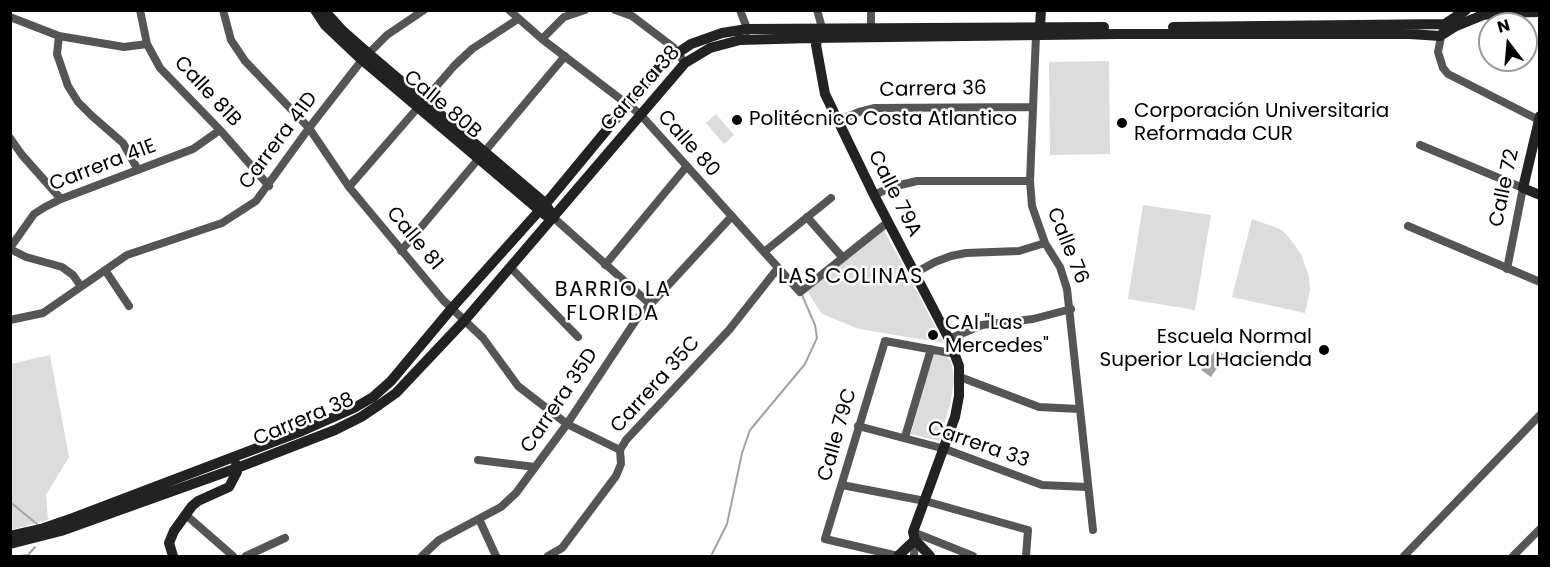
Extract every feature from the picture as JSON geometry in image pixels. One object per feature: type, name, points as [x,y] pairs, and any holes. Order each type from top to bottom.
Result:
[{"type":"main road","name":"Calle 80B","points":[[315,10],[325,25],[481,154],[542,207],[543,214],[554,218]]},
{"type":"main road","name":"Calle 80B","points":[[324,10],[365,57]]},
{"type":"main road","name":"Calle 76","points":[[1038,31],[1041,10]]},
{"type":"main road","points":[[1445,24],[1455,10]]},
{"type":"main road","points":[[1445,24],[1466,10]]},
{"type":"main road","points":[[1440,36],[1456,26],[1483,15],[1534,11]]},
{"type":"main road","name":"Carrera 38","points":[[10,536],[73,518],[233,457],[336,417],[373,397],[391,381],[664,62],[677,52],[705,38],[722,33],[818,34],[1445,24]]},
{"type":"main road","name":"Carrera 38","points":[[818,34],[871,29],[1440,36]]},
{"type":"main road","name":"Carrera 38","points":[[10,544],[61,531],[335,430],[361,417],[396,393],[511,268],[685,63],[710,48],[749,34]]},
{"type":"main road","name":"Calle 79A","points":[[818,34],[817,51],[825,94],[956,354],[960,377],[955,417],[914,536]]},
{"type":"main road","name":"Calle 72","points":[[1523,188],[1539,118]]},
{"type":"main road","points":[[1523,188],[1539,195]]},
{"type":"main road","points":[[173,556],[169,543],[186,514],[198,501],[229,487],[233,482],[237,468],[233,457]]},
{"type":"main road","points":[[898,556],[914,536],[930,556]]},
{"type":"street","name":"Calle 81B","points":[[140,10],[147,44],[160,68],[220,130],[268,186]]},
{"type":"street","name":"Calle 81","points":[[223,10],[231,40],[245,61],[309,128],[349,187],[401,251],[452,308],[483,338],[518,386],[567,424],[620,450]]},
{"type":"street","name":"Carrera 41D","points":[[10,320],[43,313],[80,285],[135,252],[222,223],[256,201],[365,57],[387,35],[424,10]]},
{"type":"street","name":"Calle 80","points":[[509,10],[518,20],[640,114],[800,292],[843,258]]},
{"type":"street","points":[[542,39],[564,17],[585,10]]},
{"type":"street","points":[[615,10],[633,13],[677,52],[685,63]]},
{"type":"street","points":[[740,10],[749,34]]},
{"type":"street","name":"Calle 79A","points":[[817,10],[821,24],[818,34]]},
{"type":"street","points":[[871,10],[871,29]]},
{"type":"street","points":[[10,17],[59,36],[124,47],[147,44]]},
{"type":"street","points":[[349,187],[420,104],[472,49],[518,20]]},
{"type":"street","points":[[1445,24],[1440,36],[1440,60],[1448,74],[1539,118]]},
{"type":"street","name":"Calle 76","points":[[1038,31],[1032,107],[1030,181],[1032,206],[1046,243],[1060,267],[1071,309],[1079,409],[1093,530]]},
{"type":"street","points":[[59,36],[57,54],[68,86],[78,102],[123,143],[138,170]]},
{"type":"street","points":[[401,251],[565,56]]},
{"type":"street","name":"Carrera 36","points":[[837,121],[875,108],[1032,107]]},
{"type":"street","name":"Carrera 41E","points":[[10,249],[34,214],[61,199],[193,149],[220,130]]},
{"type":"street","points":[[10,138],[61,199]]},
{"type":"street","points":[[1420,145],[1523,188]]},
{"type":"street","points":[[605,264],[687,166]]},
{"type":"street","points":[[874,195],[892,187],[917,181],[1030,181]]},
{"type":"street","name":"Calle 72","points":[[1507,269],[1523,188]]},
{"type":"street","points":[[764,252],[831,198]]},
{"type":"street","name":"Carrera 35D","points":[[422,556],[447,534],[501,507],[516,493],[567,424],[620,341],[650,304],[732,216]]},
{"type":"street","points":[[807,217],[843,258],[888,222]]},
{"type":"street","name":"Calle 80B","points":[[554,218],[650,304]]},
{"type":"street","points":[[1408,226],[1539,282]]},
{"type":"street","points":[[915,273],[951,256],[966,253],[1019,251],[1046,243]]},
{"type":"street","points":[[10,249],[26,257],[62,267],[73,275],[80,285]]},
{"type":"street","points":[[511,268],[578,337]]},
{"type":"street","name":"Carrera 35C","points":[[548,556],[562,548],[616,476],[621,464],[620,450],[626,440],[729,330],[778,268]]},
{"type":"street","points":[[105,270],[129,306]]},
{"type":"street","points":[[949,339],[982,325],[1033,319],[1071,309]]},
{"type":"street","name":"Calle 79C","points":[[869,554],[825,539],[858,426],[885,341],[931,349]]},
{"type":"street","points":[[905,437],[931,349],[956,354]]},
{"type":"street","points":[[960,377],[1039,407],[1079,409]]},
{"type":"street","points":[[1404,556],[1539,416]]},
{"type":"street","name":"Carrera 33","points":[[858,426],[945,449],[1042,484],[1087,487]]},
{"type":"street","points":[[478,460],[535,467]]},
{"type":"street","points":[[842,485],[925,501],[1028,530],[1026,556]]},
{"type":"street","points":[[186,514],[233,556]]},
{"type":"street","points":[[479,519],[496,556]]},
{"type":"street","points":[[1513,556],[1539,529]]},
{"type":"street","points":[[914,556],[914,536],[973,556]]},
{"type":"street","points":[[246,556],[285,538]]},
{"type":"street","points":[[869,554],[898,556]]},
{"type":"shaded area","points":[[1109,61],[1110,154],[1050,155],[1049,62]]},
{"type":"shaded area","points":[[716,114],[734,135],[724,144],[706,123]]},
{"type":"shaded area","points":[[1143,205],[1211,215],[1195,310],[1128,299]]},
{"type":"shaded area","points":[[1252,219],[1280,229],[1301,254],[1309,277],[1310,290],[1305,313],[1232,297]]},
{"type":"shaded area","points":[[884,230],[944,343],[859,329],[822,314],[807,291]]},
{"type":"shaded area","points":[[1216,349],[1225,356],[1211,377],[1201,370]]},
{"type":"shaded area","points":[[932,353],[944,354],[951,361],[954,381],[950,405],[939,441],[911,434]]},
{"type":"shaded area","points":[[50,355],[69,457],[46,495],[48,520],[11,530],[11,364]]},
{"type":"waterway","points":[[711,556],[727,524],[742,453],[750,430],[805,364],[817,338],[815,325],[802,295]]},
{"type":"waterway","points":[[10,502],[37,524]]},
{"type":"waterway","points":[[20,556],[28,555],[35,547]]},
{"type":"place","name":"Politécnico Costa Atlantico","points":[[737,120]]},
{"type":"place","name":"Corporación Universitaria Reformada CUR","points":[[1122,123]]},
{"type":"place","name":"CAI \"Las Mercedes\"","points":[[933,335]]},
{"type":"place","name":"Escuela Normal Superior La Hacienda","points":[[1324,350]]},
{"type":"district","name":"LAS COLINAS","points":[[851,278]]},
{"type":"district","name":"BARRIO LA FLORIDA","points":[[613,303]]}]
